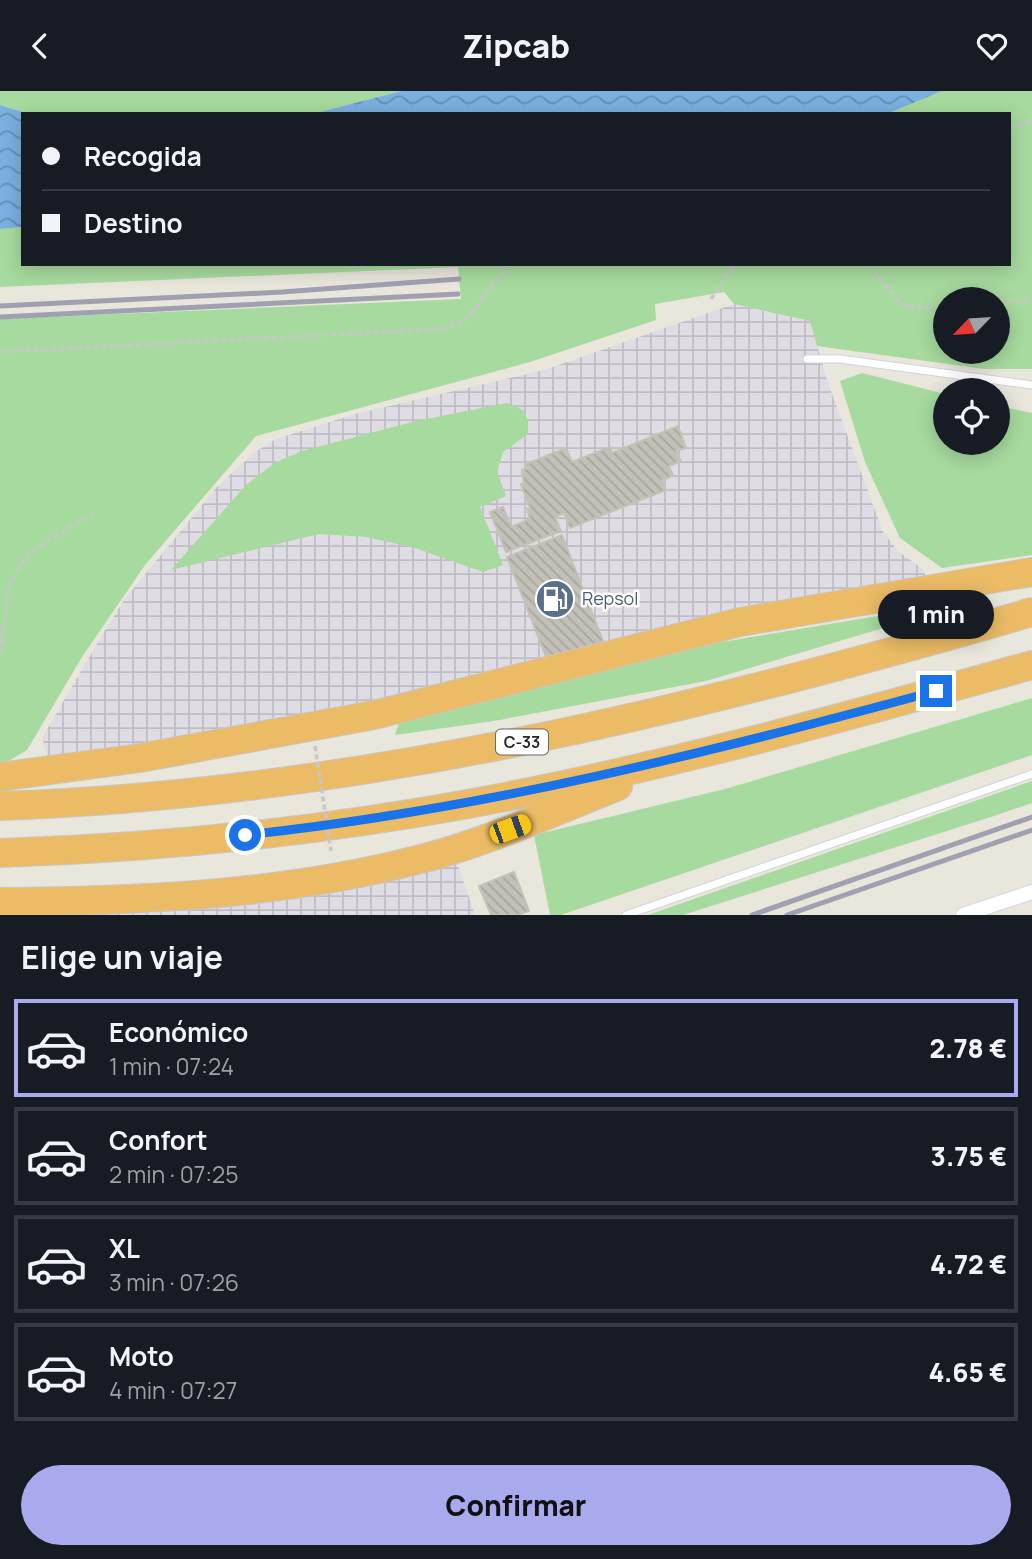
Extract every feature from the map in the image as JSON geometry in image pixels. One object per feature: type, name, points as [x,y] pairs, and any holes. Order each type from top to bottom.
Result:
[{"type":"highway","points":[[0,778],[153,755],[374,715],[740,622],[1032,572]]},
{"type":"highway","name":"C-33","points":[[0,806],[171,795],[295,781],[445,757],[620,723],[1032,612]]},
{"type":"highway","points":[[0,853],[190,841],[328,826],[466,805],[701,753],[1032,665]]},
{"type":"highway","points":[[0,902],[211,893],[376,870],[416,861],[510,829],[701,753]]},
{"type":"street","points":[[964,915],[1032,892]]},
{"type":"lane","points":[[807,359],[840,359],[1032,385]]},
{"type":"lane","points":[[626,915],[1032,774]]},
{"type":"path","points":[[1011,128],[1032,122]]},
{"type":"path","points":[[0,352],[442,329],[464,321],[508,266]]},
{"type":"path","points":[[711,299],[733,266]]},
{"type":"path","points":[[871,266],[900,304],[933,309]]},
{"type":"path","points":[[1010,302],[1032,301]]},
{"type":"path","points":[[0,653],[9,586],[29,552],[93,514]]},
{"type":"path","points":[[315,746],[331,851]]},
{"type":"shaded area","points":[[734,304],[810,321],[828,383],[883,532],[898,551],[924,570],[931,598],[880,603],[55,780],[42,738],[104,632],[124,600],[217,487],[255,452],[276,439],[355,414],[544,370]]},
{"type":"shaded area","points":[[449,840],[475,915],[69,915],[63,893],[311,872]]},
{"type":"green space","points":[[0,91],[401,91],[320,112],[23,112],[0,105]]},
{"type":"green space","points":[[942,91],[1032,91],[1032,369],[984,369],[948,364],[1010,364],[1010,287],[933,287],[933,362],[817,346],[810,321],[734,304],[724,292],[655,304],[656,320],[530,362],[256,436],[145,565],[82,657],[27,750],[0,766],[0,319],[461,299],[458,267],[0,287],[0,229],[21,227],[21,266],[1011,266],[1011,112],[892,112]]},
{"type":"green space","points":[[862,373],[933,391],[933,455],[1010,455],[1010,408],[1032,413],[1032,555],[942,568],[900,538],[865,462],[840,381]]},
{"type":"green space","points":[[507,403],[523,410],[528,420],[528,434],[503,452],[497,472],[506,496],[480,507],[503,565],[483,572],[415,548],[366,537],[319,534],[171,570],[246,485],[276,462],[302,451],[416,421]]},
{"type":"green space","points":[[980,599],[706,681],[494,721],[395,735],[399,722],[680,649]]},
{"type":"green space","points":[[1032,698],[1032,755],[561,915],[550,915],[534,835],[725,789]]},
{"type":"green space","points":[[1032,781],[1032,803],[683,915],[648,915]]},
{"type":"water","points":[[401,91],[942,91],[892,112],[320,112]]},
{"type":"water","points":[[0,105],[23,112],[21,227],[0,229]]},
{"type":"building","points":[[678,426],[686,448],[676,451],[681,461],[669,466],[673,476],[662,480],[666,490],[570,528],[564,513],[555,517],[561,531],[506,552],[490,512],[503,507],[511,527],[530,519],[527,509],[530,508],[521,484],[524,483],[522,470],[528,468],[526,464],[566,448],[572,462],[610,447],[612,453]]},
{"type":"building","name":"Repsol","points":[[562,535],[603,641],[548,662],[507,557]]},
{"type":"building","points":[[514,872],[529,911],[518,915],[491,915],[479,886]]},
{"type":"railway","points":[[0,306],[282,292],[459,279]]},
{"type":"railway","points":[[0,317],[458,294]]},
{"type":"railway","points":[[752,915],[1032,817]]},
{"type":"railway","points":[[787,915],[1032,830]]},
{"type":"place","name":"Repsol","points":[[555,599]]},
{"type":"route","points":[[245,835],[351,823],[552,788],[822,723],[936,691]]}]
